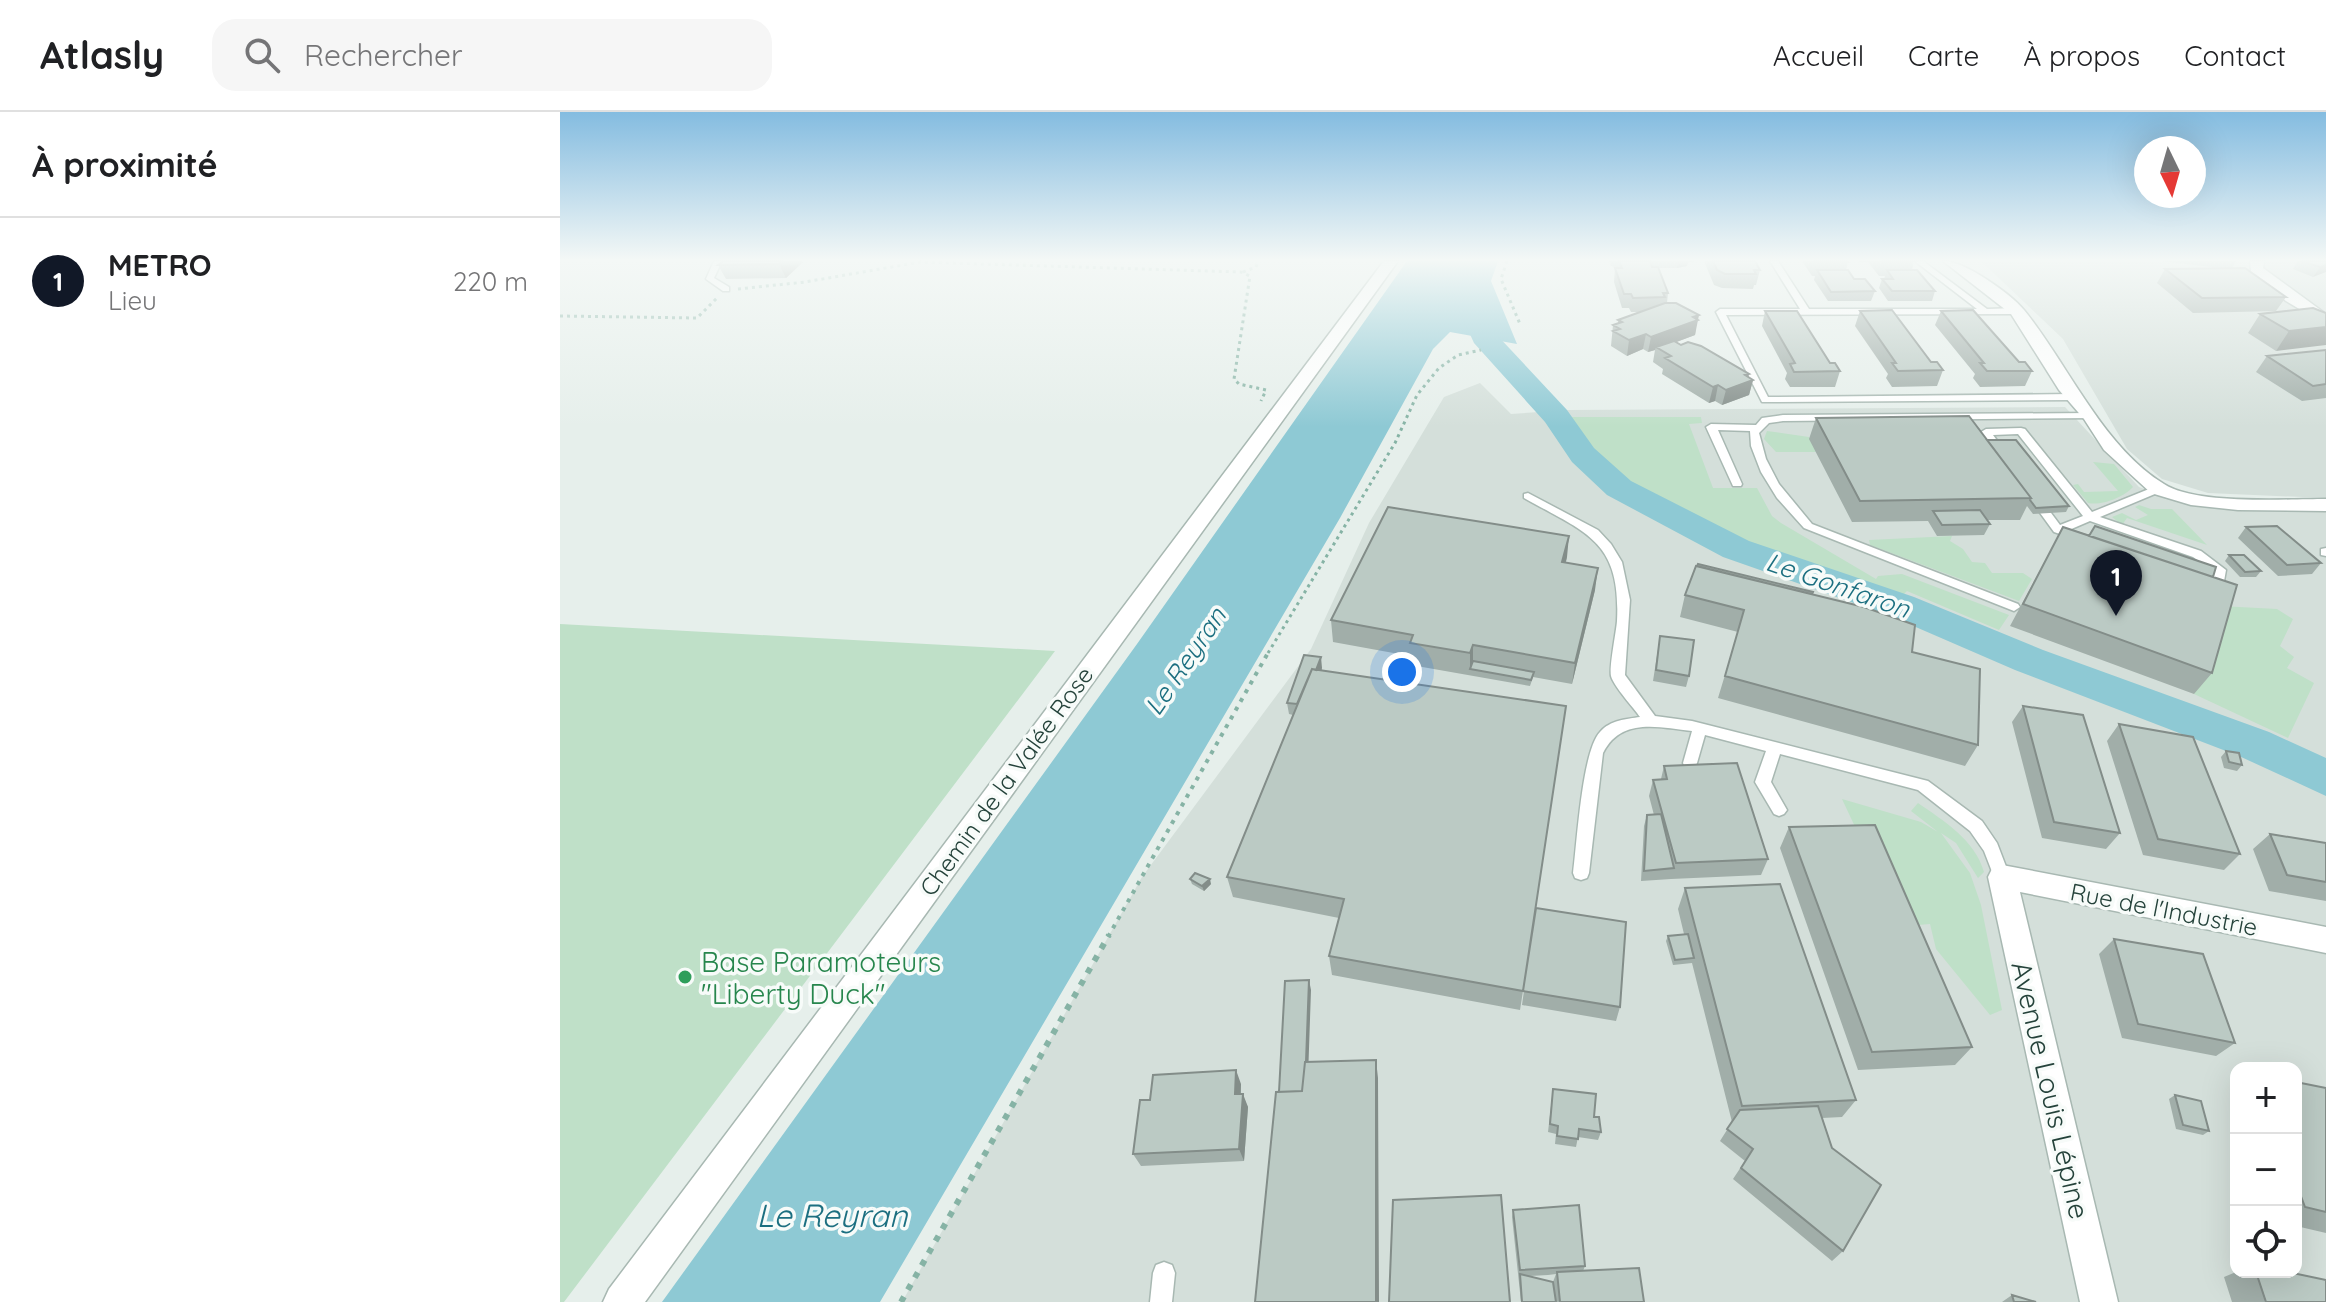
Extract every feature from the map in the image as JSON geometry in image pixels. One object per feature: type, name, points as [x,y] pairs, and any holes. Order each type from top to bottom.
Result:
[{"type":"street","name":"Chemin de la Valée Rose","points":[[622,1302],[1350,317]]},
{"type":"street","points":[[2021,317],[2072,397],[2091,416],[2110,446],[2158,489],[2191,499],[2238,504],[2326,505]]},
{"type":"street","name":"Rue de l'Industrie","points":[[2002,877],[2326,940]]},
{"type":"street","name":"Avenue Louis Lépine","points":[[2002,877],[2099,1302]]},
{"type":"lane","points":[[1722,317],[1765,400],[2072,397]]},
{"type":"lane","points":[[1737,484],[1711,427],[1757,428],[1766,420],[1783,418],[2091,416]]},
{"type":"lane","points":[[1757,428],[1756,446],[1786,505],[1808,526],[2014,607]]},
{"type":"lane","points":[[2021,431],[2090,517],[2205,558],[2220,570],[2219,584],[2058,530],[1986,432],[2021,431]]},
{"type":"lane","points":[[2058,530],[2158,489]]},
{"type":"lane","points":[[1528,496],[1597,535],[1620,572],[1624,600],[1618,676],[1651,721]]},
{"type":"lane","points":[[1581,873],[1596,753],[1605,735],[1621,725],[1651,721],[1700,728],[1923,785],[1976,826],[1991,848],[2002,877]]},
{"type":"lane","points":[[1690,763],[1700,728]]},
{"type":"lane","points":[[1775,747],[1763,782],[1779,810]]},
{"type":"lane","points":[[1161,1302],[1164,1273]]},
{"type":"path","points":[[597,317],[698,317]]},
{"type":"path","points":[[1244,317],[1234,379],[1239,384],[1266,390],[1254,410]]},
{"type":"path","points":[[1517,317],[1520,324]]},
{"type":"path","points":[[901,1302],[1276,639],[1395,443],[1417,395],[1439,368],[1458,355],[1481,350]]},
{"type":"shaded area","points":[[2039,317],[2326,317],[2326,498],[2208,493],[2162,479],[2127,449],[2063,339]]},
{"type":"shaded area","points":[[1480,383],[1511,414],[1569,410],[2065,407],[2139,487],[2179,501],[2326,508],[2326,1302],[902,1302],[1142,877],[1311,649],[1369,523],[1444,397]]},
{"type":"green space","points":[[1570,417],[1701,417],[1702,423],[1689,424],[1713,488],[1757,488],[1772,516],[1781,523],[1876,579],[1878,576],[1902,574],[2009,615],[1999,630],[1907,591],[1903,595],[1897,592],[1900,601],[1737,541],[1624,479],[1595,452]]},
{"type":"green space","points":[[1767,431],[1809,437],[1816,452],[1776,452],[1764,439]]},
{"type":"green space","points":[[2093,462],[2114,464],[2133,487],[2112,500],[2088,503],[2073,485],[2078,484],[2084,492],[2118,491]]},
{"type":"green space","points":[[2139,505],[2151,509],[2172,509],[2207,545],[2127,518],[2122,525],[2112,517],[2122,513],[2136,520],[2148,515],[2135,507]]},
{"type":"green space","points":[[1952,536],[1950,541],[1963,549],[1972,562],[1985,563],[1992,573],[2023,573],[2032,579],[2019,601],[1870,545],[1869,540]]},
{"type":"green space","points":[[2220,606],[2277,609],[2293,619],[2280,646],[2294,657],[2287,668],[2314,683],[2288,738],[2194,694]]},
{"type":"green space","name":"Base Paramoteurs \"Liberty Duck\"","points":[[560,624],[1055,651],[564,1302],[560,1302]]},
{"type":"green space","points":[[1842,799],[1921,822],[1938,832],[1911,811],[1918,803],[1957,832],[1974,850],[1984,872],[1978,878],[1956,843],[1941,833],[1970,873],[1981,905],[2002,1010],[1990,1015],[1936,949],[1930,924],[1918,925],[1864,846]]},
{"type":"water","name":"Le Reyran","points":[[1368,317],[1506,317],[1517,344],[1450,332],[1433,349],[1340,518],[880,1302],[662,1302],[1137,644]]},
{"type":"building","points":[[1628,317],[1694,317],[1698,320],[1651,337],[1646,334],[1629,340],[1613,331],[1620,329],[1613,325],[1622,322],[1618,320]]},
{"type":"building","points":[[1768,317],[1801,317],[1830,363],[1835,363],[1840,371],[1794,372],[1790,364],[1795,363]]},
{"type":"building","points":[[1864,317],[1897,317],[1931,362],[1937,362],[1943,370],[1898,371],[1892,363],[1896,363]]},
{"type":"building","points":[[1946,317],[1979,317],[2019,362],[2025,362],[2032,371],[1987,371],[1980,363],[1984,363]]},
{"type":"building","points":[[2264,317],[2326,317],[2326,327],[2289,331]]},
{"type":"building","points":[[1674,341],[1681,345],[1688,342],[1701,346],[1749,374],[1745,375],[1753,380],[1726,390],[1718,385],[1713,387],[1665,358],[1671,356],[1656,347]]},
{"type":"building","points":[[2326,350],[2326,384],[2313,386],[2267,356]]},
{"type":"building","points":[[1969,416],[2031,498],[1860,501],[1816,418]]},
{"type":"building","points":[[1987,440],[2016,440],[2069,506],[2036,508]]},
{"type":"building","points":[[1388,507],[1569,536],[1562,562],[1598,568],[1575,663],[1473,645],[1470,653],[1410,643],[1413,635],[1331,620]]},
{"type":"building","points":[[1980,510],[1990,524],[1942,525],[1933,511]]},
{"type":"building","points":[[2095,526],[2216,567],[2213,577],[2089,536]]},
{"type":"building","points":[[2277,526],[2321,563],[2287,565],[2246,527]]},
{"type":"building","points":[[2063,527],[2237,585],[2212,673],[2023,604]]},
{"type":"building","points":[[2229,555],[2244,555],[2261,571],[2245,572]]},
{"type":"building","points":[[1698,564],[1813,592],[1697,566]]},
{"type":"building","points":[[1696,566],[1864,607],[1915,625],[1912,652],[1980,669],[1978,745],[1725,676],[1744,610],[1685,595]]},
{"type":"building","points":[[1660,636],[1694,640],[1689,676],[1656,670]]},
{"type":"building","points":[[1304,655],[1321,657],[1316,670],[1312,669],[1297,704],[1287,703]]},
{"type":"building","points":[[1473,661],[1534,672],[1531,680],[1470,669]]},
{"type":"building","points":[[1312,669],[1566,706],[1523,991],[1329,956],[1344,899],[1227,877]]},
{"type":"building","points":[[2023,706],[2083,715],[2120,833],[2054,822]]},
{"type":"building","points":[[2119,724],[2193,737],[2240,854],[2158,839]]},
{"type":"building","points":[[2226,751],[2239,753],[2242,765],[2229,762]]},
{"type":"building","points":[[1737,763],[1768,859],[1676,863],[1653,780],[1667,779],[1664,766]]},
{"type":"building","points":[[1661,814],[1674,868],[1644,871],[1647,815]]},
{"type":"building","points":[[1875,825],[1972,1047],[1872,1052],[1789,827]]},
{"type":"building","points":[[2270,834],[2326,843],[2326,882],[2287,875]]},
{"type":"building","points":[[1195,873],[1210,879],[1202,886],[1190,879]]},
{"type":"building","points":[[1780,884],[1856,1100],[1742,1106],[1685,888]]},
{"type":"building","points":[[1536,908],[1626,922],[1620,1007],[1523,991]]},
{"type":"building","points":[[1688,934],[1694,958],[1675,960],[1668,936]]},
{"type":"building","points":[[2114,939],[2203,954],[2235,1043],[2138,1024]]},
{"type":"building","points":[[1309,980],[1302,1091],[1279,1092],[1285,981]]},
{"type":"building","points":[[1376,1060],[1376,1302],[1255,1302],[1276,1092],[1302,1091],[1305,1062]]},
{"type":"building","points":[[1236,1070],[1235,1094],[1243,1094],[1239,1149],[1133,1154],[1140,1100],[1150,1100],[1153,1075]]},
{"type":"building","points":[[2302,1083],[2326,1088],[2326,1212],[2305,1207],[2302,1199]]},
{"type":"building","points":[[1553,1089],[1596,1094],[1594,1117],[1599,1117],[1601,1132],[1579,1129],[1578,1139],[1557,1136],[1558,1126],[1550,1124]]},
{"type":"building","points":[[2175,1095],[2201,1101],[2209,1131],[2183,1125]]},
{"type":"building","points":[[1818,1106],[1832,1148],[1881,1185],[1843,1251],[1741,1168],[1753,1149],[1727,1129],[1740,1110]]},
{"type":"building","points":[[1501,1195],[1510,1302],[1389,1302],[1393,1200]]},
{"type":"building","points":[[1579,1205],[1585,1266],[1520,1270],[1513,1210]]},
{"type":"building","points":[[1639,1268],[1644,1302],[1560,1302],[1557,1272]]},
{"type":"building","points":[[1520,1274],[1553,1282],[1556,1302],[1522,1302]]},
{"type":"building","points":[[2302,1275],[2326,1280],[2326,1302],[2266,1302],[2258,1278],[2302,1278]]},
{"type":"building","points":[[2012,1295],[2036,1302],[2014,1302]]},
{"type":"waterway","name":"Le Gonfaron","points":[[1474,317],[1484,337],[1556,416],[1583,455],[1619,488],[1736,549],[1901,606],[2029,660],[2254,744],[2326,778]]},
{"type":"place","name":"METRO","points":[[2116,616]]},
{"type":"place","name":"Base Paramoteurs \"Liberty Duck\"","points":[[685,977]]}]
